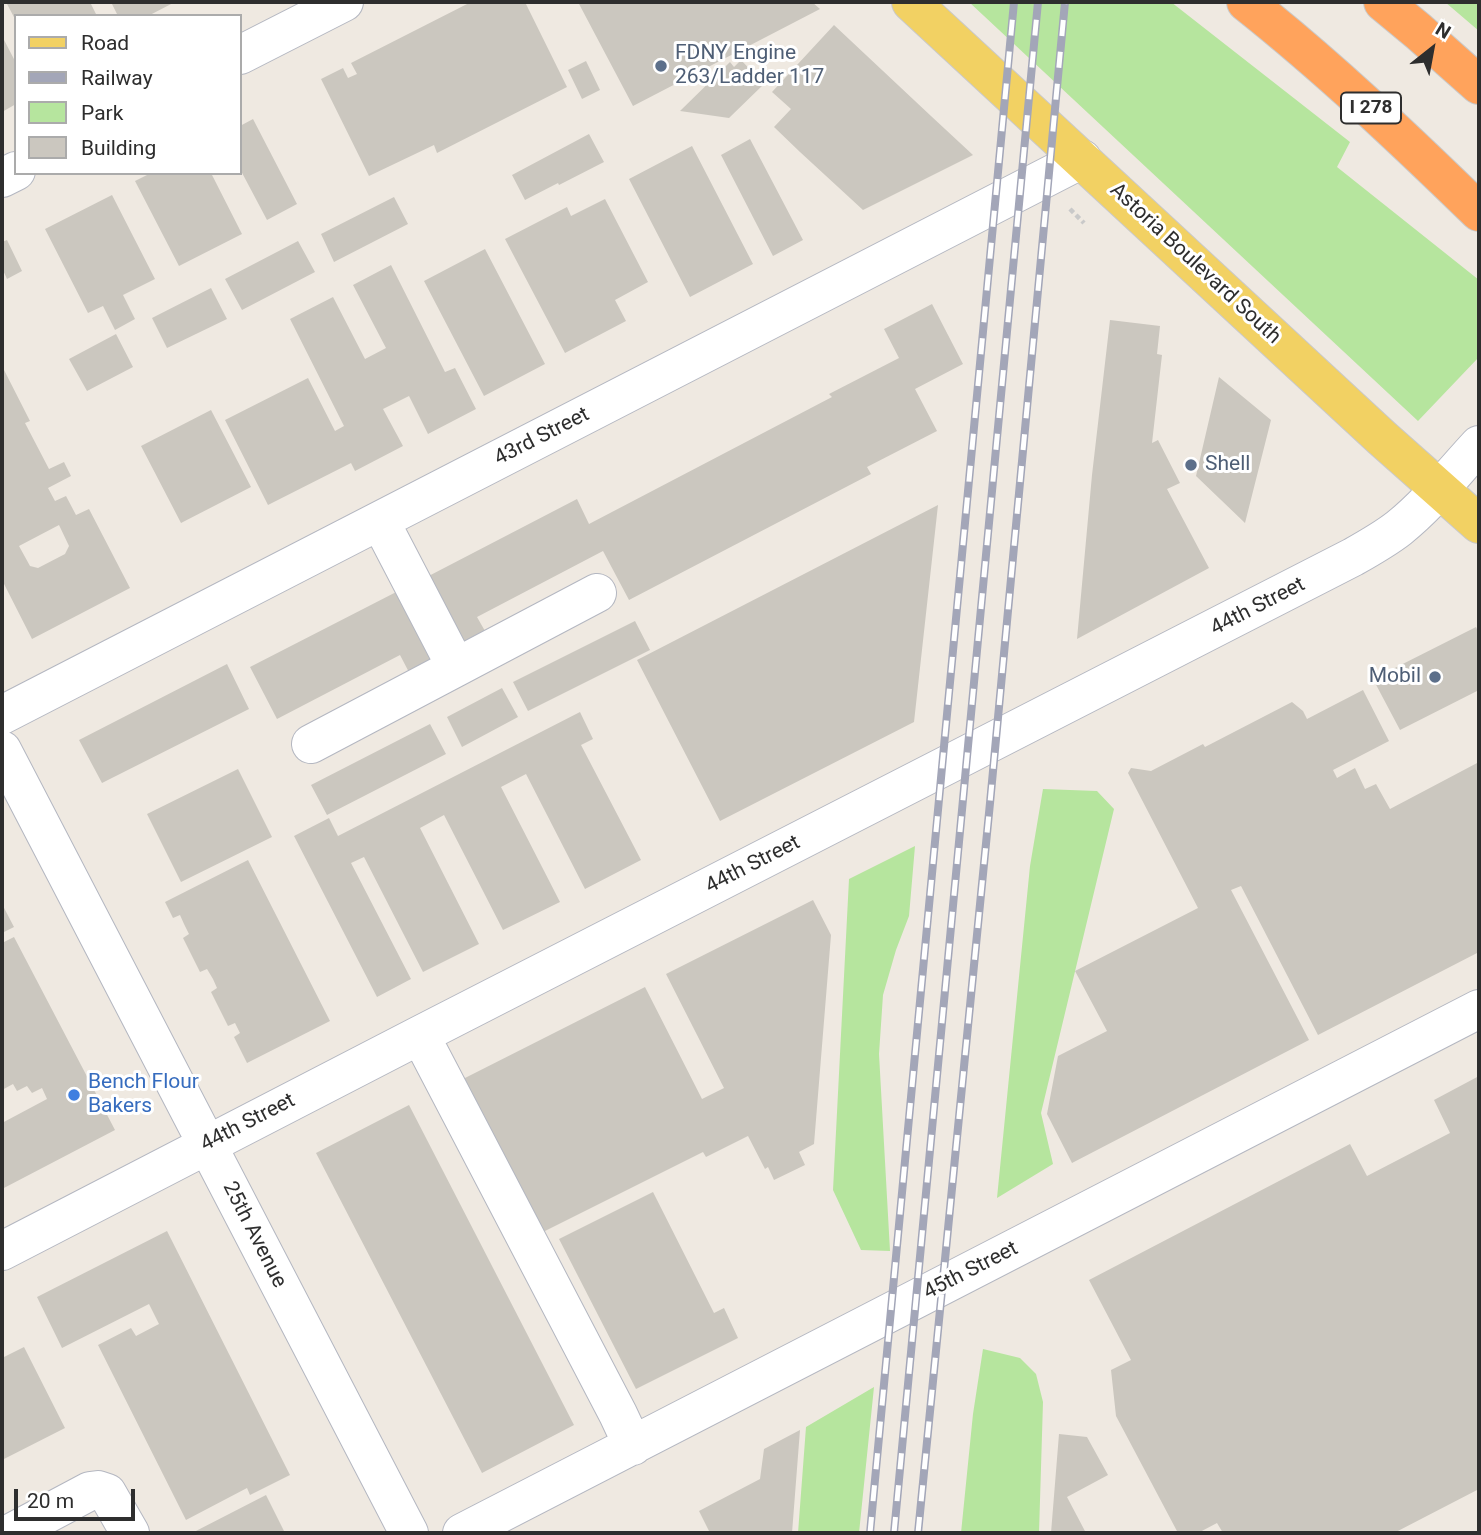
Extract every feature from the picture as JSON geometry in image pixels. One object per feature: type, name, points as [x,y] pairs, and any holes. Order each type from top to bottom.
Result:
[{"type":"highway","name":"I 278","points":[[1246,2],[1354,93],[1479,212]]},
{"type":"highway","points":[[1382,2],[1479,85]]},
{"type":"main road","name":"Astoria Boulevard South","points":[[911,2],[1382,438],[1459,467],[1479,524]]},
{"type":"street","points":[[242,54],[344,2]]},
{"type":"street","name":"43rd Street","points":[[2,715],[1082,159]]},
{"type":"street","name":"44th Street","points":[[2,1251],[1353,557],[1377,544],[1399,527],[1459,467]]},
{"type":"street","points":[[380,521],[456,667]]},
{"type":"street","points":[[311,744],[597,593]]},
{"type":"street","name":"25th Avenue","points":[[2,750],[409,1533]]},
{"type":"street","name":"45th Street","points":[[462,1533],[1479,1009]]},
{"type":"street","points":[[420,1035],[633,1446]]},
{"type":"street","points":[[11,1533],[90,1491],[98,1490],[107,1493],[130,1533]]},
{"type":"path","points":[[1069,209],[1084,223]]},
{"type":"green space","points":[[969,2],[1171,2],[1350,142],[1337,167],[1479,280],[1479,357],[1418,421]]},
{"type":"green space","points":[[1445,2],[1479,2],[1479,31]]},
{"type":"green space","points":[[1043,789],[1097,791],[1114,809],[1041,1113],[1053,1164],[997,1198],[1030,866]]},
{"type":"green space","points":[[915,846],[909,916],[883,995],[879,1054],[890,1251],[861,1250],[833,1190],[849,879]]},
{"type":"green space","points":[[983,1349],[1020,1358],[1036,1374],[1043,1402],[1039,1533],[961,1533],[973,1414]]},
{"type":"green space","points":[[874,1387],[859,1533],[798,1533],[806,1427]]},
{"type":"building","points":[[6,2],[90,2],[96,14],[14,14],[14,17]]},
{"type":"building","points":[[111,2],[175,2],[152,14],[117,14]]},
{"type":"building","points":[[471,2],[525,2],[567,87],[437,153],[434,145],[369,176],[321,79],[343,68],[348,78],[357,74],[351,63]]},
{"type":"building","name":"FDNY Engine 263/Ladder 117","points":[[578,2],[812,2],[820,9],[633,106]]},
{"type":"building","points":[[834,25],[973,155],[863,210],[800,152],[774,127],[791,109],[772,92]]},
{"type":"building","points":[[2,36],[14,59],[14,105],[2,112]]},
{"type":"building","points":[[741,60],[764,84],[729,118],[680,111],[730,62],[734,67]]},
{"type":"building","points":[[586,61],[600,90],[582,99],[568,70]]},
{"type":"building","points":[[253,119],[297,204],[267,220],[242,173],[242,125]]},
{"type":"building","points":[[589,134],[604,162],[525,200],[512,175]]},
{"type":"building","points":[[750,139],[803,240],[773,256],[721,155]]},
{"type":"building","points":[[692,146],[753,264],[690,297],[629,179]]},
{"type":"building","points":[[147,175],[212,175],[242,234],[179,266],[135,181]]},
{"type":"building","points":[[112,195],[155,279],[123,295],[135,319],[115,330],[103,306],[88,313],[45,229]]},
{"type":"building","points":[[394,197],[408,224],[334,262],[321,234]]},
{"type":"building","points":[[605,199],[648,282],[615,300],[626,321],[565,353],[505,239],[567,207],[571,216]]},
{"type":"building","points":[[7,240],[22,271],[7,279],[2,268],[2,242]]},
{"type":"building","points":[[298,241],[315,272],[242,310],[225,279]]},
{"type":"building","points":[[485,249],[545,364],[484,396],[424,281]]},
{"type":"building","points":[[391,265],[445,372],[455,368],[476,409],[428,434],[409,396],[383,409],[403,446],[355,471],[351,463],[268,505],[225,420],[308,378],[335,431],[344,426],[290,319],[333,297],[365,359],[386,348],[353,285]]},
{"type":"building","points":[[211,288],[227,319],[167,348],[152,318]]},
{"type":"building","points":[[932,304],[963,364],[915,389],[937,431],[867,467],[871,474],[629,600],[603,551],[477,617],[489,638],[459,653],[421,580],[577,499],[589,524],[832,397],[829,394],[899,358],[884,329]]},
{"type":"building","points":[[1110,320],[1160,326],[1157,354],[1162,355],[1152,443],[1158,440],[1180,483],[1167,489],[1209,568],[1077,639],[1092,475]]},
{"type":"building","points":[[116,334],[133,367],[87,391],[69,359]]},
{"type":"building","points":[[2,366],[30,421],[25,423],[49,469],[64,462],[71,476],[48,488],[55,501],[66,496],[76,515],[89,509],[130,588],[32,639],[2,580]],"holes":[[[59,525],[69,546],[65,554],[38,568],[30,566],[19,546]]]},
{"type":"building","points":[[1219,377],[1271,420],[1245,523],[1196,476]]},
{"type":"building","points":[[211,410],[251,487],[181,523],[141,446]]},
{"type":"building","points":[[938,505],[914,722],[720,821],[637,660]]},
{"type":"building","points":[[404,588],[443,662],[412,678],[400,655],[277,719],[250,667]]},
{"type":"building","points":[[635,621],[650,650],[528,711],[513,682]]},
{"type":"building","points":[[1476,627],[1479,633],[1479,690],[1400,730],[1373,679]]},
{"type":"building","points":[[227,664],[249,709],[102,783],[79,740]]},
{"type":"building","points":[[502,688],[518,717],[462,747],[447,717]]},
{"type":"building","points":[[1363,690],[1389,741],[1333,770],[1337,778],[1355,768],[1365,789],[1376,784],[1390,809],[1479,762],[1479,952],[1318,1035],[1241,886],[1231,890],[1309,1040],[1072,1163],[1047,1114],[1058,1056],[1107,1031],[1075,971],[1198,908],[1128,773],[1131,768],[1151,771],[1203,744],[1205,747],[1292,702],[1303,711],[1307,719]]},
{"type":"building","points":[[580,712],[593,739],[581,745],[641,860],[585,889],[526,774],[501,787],[560,902],[503,930],[444,815],[420,828],[479,944],[423,972],[364,857],[351,863],[411,979],[377,997],[294,836],[329,818],[338,836]]},
{"type":"building","points":[[430,724],[446,754],[327,815],[311,785]]},
{"type":"building","points":[[238,769],[272,837],[181,882],[147,814]]},
{"type":"building","points":[[248,860],[330,1021],[247,1063],[234,1037],[240,1033],[235,1023],[228,1026],[211,992],[217,988],[213,979],[207,969],[200,972],[183,938],[189,934],[180,915],[173,918],[165,902]]},
{"type":"building","points":[[813,900],[831,935],[814,1144],[799,1152],[805,1165],[774,1180],[768,1167],[765,1169],[748,1136],[706,1157],[703,1152],[541,1233],[463,1079],[645,987],[702,1099],[724,1088],[666,974]]},
{"type":"building","points":[[2,904],[14,927],[2,933]]},
{"type":"building","points":[[14,937],[115,1130],[2,1189],[2,1123],[47,1099],[42,1088],[32,1093],[27,1086],[17,1091],[13,1084],[2,1090],[2,943]]},
{"type":"building","points":[[1479,1076],[1479,1489],[1394,1533],[1223,1533],[1217,1523],[1198,1533],[1178,1533],[1116,1416],[1111,1370],[1131,1360],[1089,1280],[1350,1144],[1367,1176],[1450,1133],[1434,1100]]},
{"type":"building","points":[[409,1105],[574,1425],[482,1473],[316,1153]]},
{"type":"building","points":[[653,1192],[714,1313],[724,1308],[738,1338],[636,1389],[559,1239]]},
{"type":"building","points":[[167,1231],[290,1475],[250,1495],[247,1488],[186,1520],[98,1345],[131,1328],[136,1336],[159,1324],[149,1304],[62,1348],[37,1297]]},
{"type":"building","points":[[24,1347],[65,1428],[2,1460],[2,1358]]},
{"type":"building","points":[[800,1430],[792,1533],[710,1533],[699,1511],[760,1479],[764,1449]]},
{"type":"building","points":[[1059,1434],[1087,1437],[1108,1475],[1067,1497],[1086,1533],[1051,1533]]},
{"type":"building","points":[[266,1495],[285,1533],[192,1533]]},
{"type":"railway","points":[[870,1533],[1014,2]]},
{"type":"railway","points":[[894,1533],[1038,2]]},
{"type":"railway","points":[[918,1533],[1065,2]]},
{"type":"place","name":"FDNY Engine 263/Ladder 117","points":[[661,66]]},
{"type":"place","name":"Shell","points":[[1191,465]]},
{"type":"place","name":"Mobil","points":[[1435,677]]},
{"type":"place","name":"Bench Flour Bakers","points":[[74,1095]]}]
